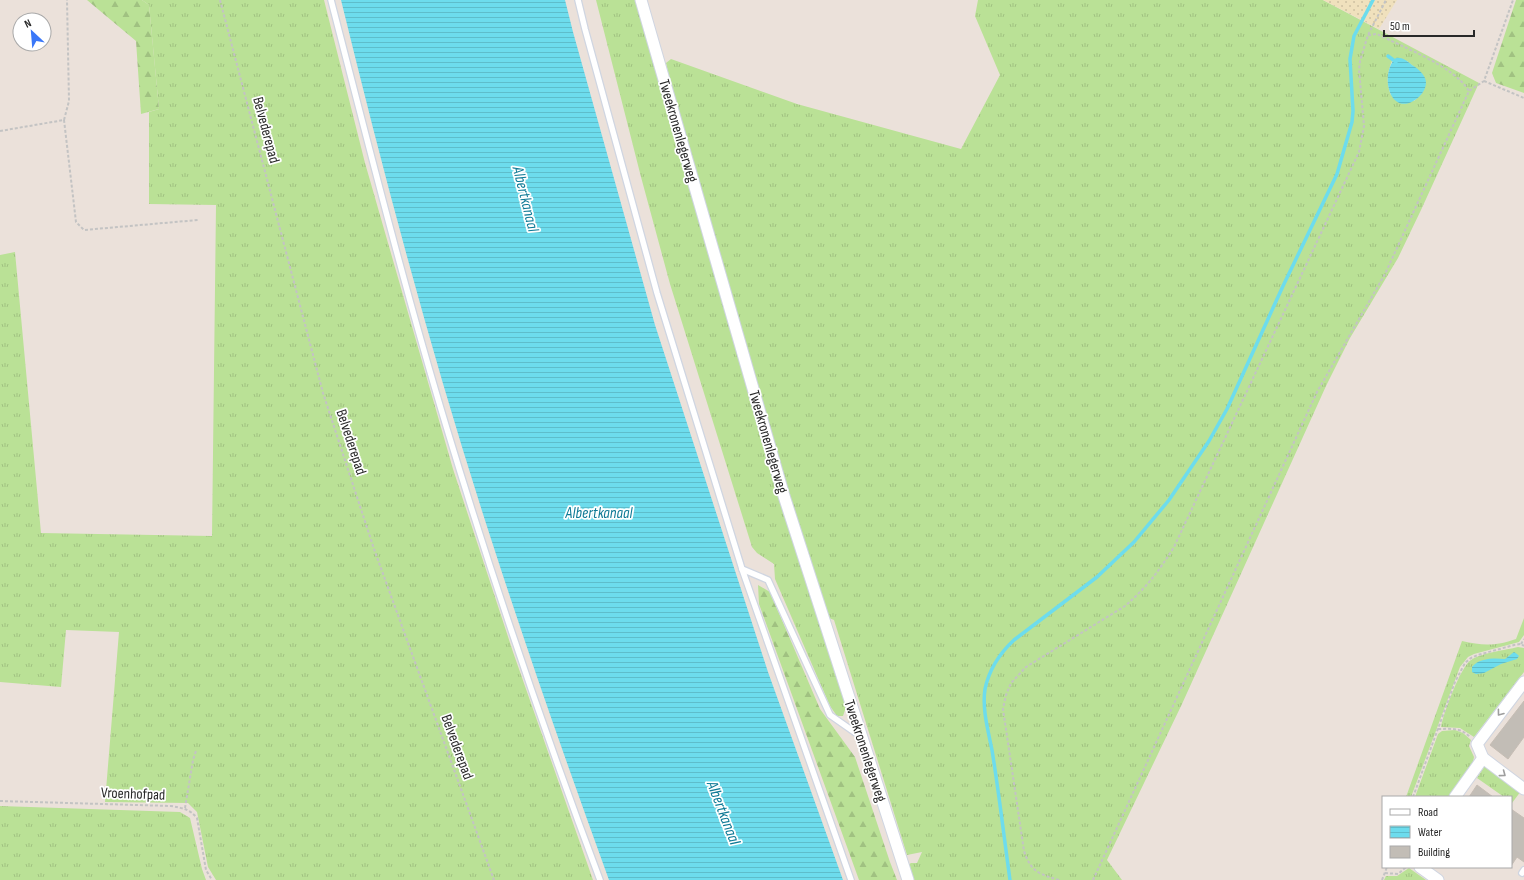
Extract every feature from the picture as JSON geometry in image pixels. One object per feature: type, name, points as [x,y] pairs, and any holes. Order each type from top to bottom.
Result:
[{"type":"street","name":"Tweekronenlegerweg","points":[[641,0],[784,496],[908,880]]},
{"type":"street","points":[[1524,682],[1477,744],[1483,758],[1524,789]]},
{"type":"street","points":[[1456,796],[1483,758]]},
{"type":"street","points":[[1421,868],[1438,880]]},
{"type":"lane","points":[[331,0],[384,206],[447,428],[517,649],[600,880]]},
{"type":"lane","points":[[578,0],[657,293],[742,569],[851,880]]},
{"type":"lane","points":[[742,569],[768,580],[830,716],[861,736]]},
{"type":"path","points":[[67,0],[69,101],[64,120],[76,222],[84,230],[198,220]]},
{"type":"path","name":"Belvederepad","points":[[220,0],[323,393],[374,549],[494,880]]},
{"type":"path","points":[[1059,880],[1042,875],[1032,868],[1024,851],[1003,709],[1006,695],[1011,683],[1026,667],[1125,606],[1137,596],[1155,577],[1174,547],[1359,152],[1364,126],[1359,70],[1362,50],[1386,0]]},
{"type":"path","points":[[1093,880],[1317,392],[1385,274],[1469,91],[1484,80],[1513,0]]},
{"type":"path","points":[[1368,35],[1378,34],[1448,70],[1465,83],[1469,91]]},
{"type":"path","points":[[1484,80],[1524,98]]},
{"type":"path","points":[[0,131],[64,120]]},
{"type":"path","points":[[1413,796],[1455,682],[1464,663],[1470,658],[1478,655],[1523,645],[1524,639]]},
{"type":"path","points":[[1438,729],[1457,728],[1464,731],[1477,744]]},
{"type":"path","points":[[185,808],[192,760],[196,751]]},
{"type":"path","name":"Vroenhofpad","points":[[0,801],[171,806],[185,808],[192,812],[196,818],[206,870],[212,880]]},
{"type":"path","points":[[1382,880],[1387,868]]},
{"type":"path","points":[[1385,873],[1398,874],[1405,868]]},
{"type":"green space","points":[[87,0],[142,0],[149,5],[159,109],[141,114],[136,41]]},
{"type":"green space","points":[[142,0],[324,0],[365,163],[453,469],[513,652],[593,880],[216,880],[208,867],[197,812],[188,803],[105,802],[119,632],[66,630],[61,687],[0,682],[0,255],[15,252],[41,533],[212,536],[216,205],[149,204],[149,112],[159,109],[149,5]]},
{"type":"green space","points":[[596,0],[637,0],[847,704],[843,716],[837,716],[830,706],[775,579],[774,564],[757,553],[752,547],[670,284]]},
{"type":"green space","points":[[978,0],[1323,0],[1479,83],[1398,258],[1350,338],[1326,386],[1182,704],[1107,860],[1122,880],[907,880],[904,868],[911,863],[917,863],[922,852],[907,855],[834,620],[829,618],[781,469],[677,111],[666,63],[671,59],[797,104],[961,149],[1000,75],[975,16]],"holes":[[[1392,61],[1407,61],[1419,71],[1423,92],[1414,101],[1391,95],[1388,86],[1388,74]]]},
{"type":"green space","points":[[1516,0],[1524,0],[1524,93],[1496,83],[1492,73]]},
{"type":"green space","points":[[758,585],[770,592],[820,709],[855,757],[897,880],[859,880],[759,604]]},
{"type":"green space","points":[[1524,618],[1524,635],[1519,642],[1474,654],[1468,657],[1460,667],[1411,796],[1406,796],[1462,641],[1476,644],[1489,644],[1502,643],[1516,639]]},
{"type":"green space","points":[[1518,647],[1524,648],[1524,672],[1474,737],[1460,728],[1441,727],[1453,691],[1462,671],[1467,664],[1471,660],[1481,655]]},
{"type":"green space","points":[[1455,730],[1463,733],[1471,740],[1469,746],[1474,757],[1473,762],[1449,796],[1415,796],[1438,734],[1442,731]]},
{"type":"green space","points":[[1484,767],[1487,767],[1521,791],[1512,803],[1512,796],[1503,796],[1477,778]]},
{"type":"green space","points":[[0,806],[180,812],[190,818],[206,880],[0,880]]},
{"type":"green space","points":[[1409,868],[1426,880],[1384,880],[1386,876],[1397,876]]},
{"type":"sand","points":[[1323,0],[1397,0],[1379,29]]},
{"type":"water","name":"Albertkanaal","points":[[341,0],[565,0],[655,325],[768,672],[843,880],[609,880],[522,631],[472,480],[412,276]]},
{"type":"water","points":[[1396,58],[1408,62],[1420,71],[1425,78],[1425,89],[1422,94],[1412,102],[1406,104],[1396,101],[1392,97],[1388,86],[1388,73],[1392,62]]},
{"type":"water","points":[[1514,652],[1519,656],[1517,659],[1501,664],[1484,673],[1476,674],[1472,672],[1472,667],[1483,660],[1505,659]]},
{"type":"building","points":[[1524,701],[1524,737],[1508,759],[1490,745]]},
{"type":"building","points":[[1477,785],[1492,796],[1470,796]]},
{"type":"building","points":[[1512,810],[1524,818],[1524,862],[1517,857],[1512,864]]},
{"type":"waterway","points":[[1010,880],[995,766],[985,712],[984,697],[989,675],[1004,650],[1014,640],[1097,577],[1134,542],[1169,500],[1209,441],[1227,409],[1283,286],[1337,174],[1352,122],[1353,111],[1350,59],[1354,36],[1373,0]]},
{"type":"waterway","points":[[1388,56],[1396,62]]}]
